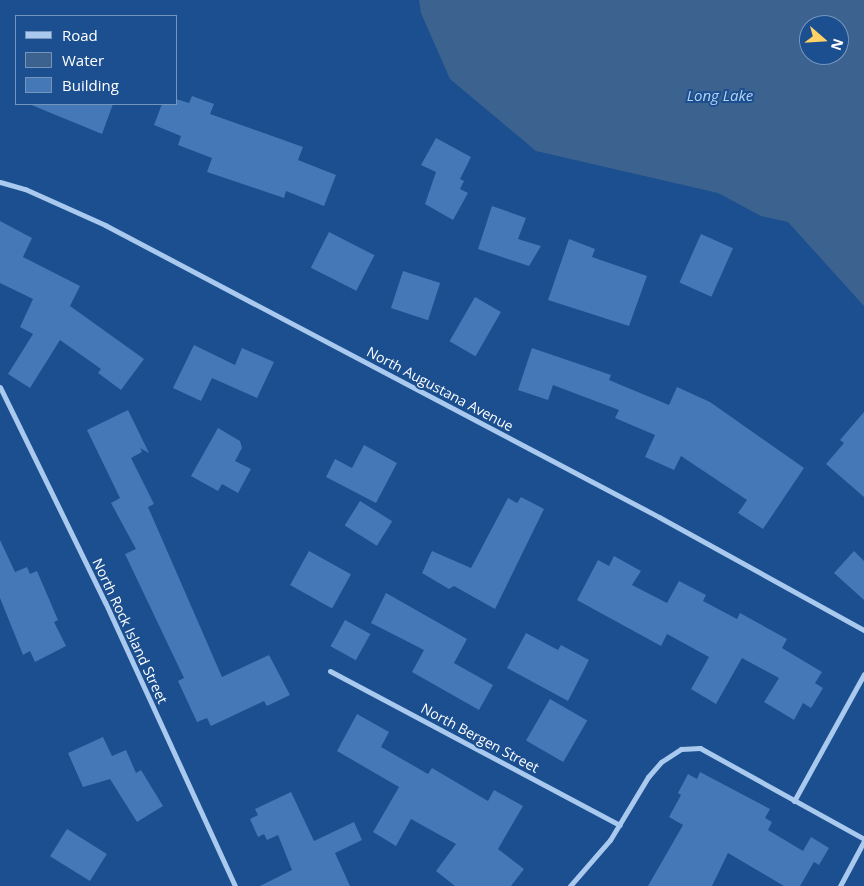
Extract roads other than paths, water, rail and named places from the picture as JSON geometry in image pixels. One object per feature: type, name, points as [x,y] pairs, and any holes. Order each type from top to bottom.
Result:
[{"type":"street","name":"North Augustana Avenue","points":[[0,182],[25,189],[105,225],[650,512],[864,630]]},
{"type":"street","name":"North Rock Island Street","points":[[0,387],[105,602],[236,886]]},
{"type":"street","name":"North Bergen Street","points":[[330,671],[620,825]]},
{"type":"street","points":[[794,801],[864,674]]},
{"type":"street","points":[[570,886],[620,825],[648,777],[661,762],[680,749],[700,748],[864,840],[840,886]]},
{"type":"water","name":"Long Lake","points":[[419,0],[864,0],[864,306],[788,222],[761,216],[718,193],[536,151],[450,79],[421,13]]}]
